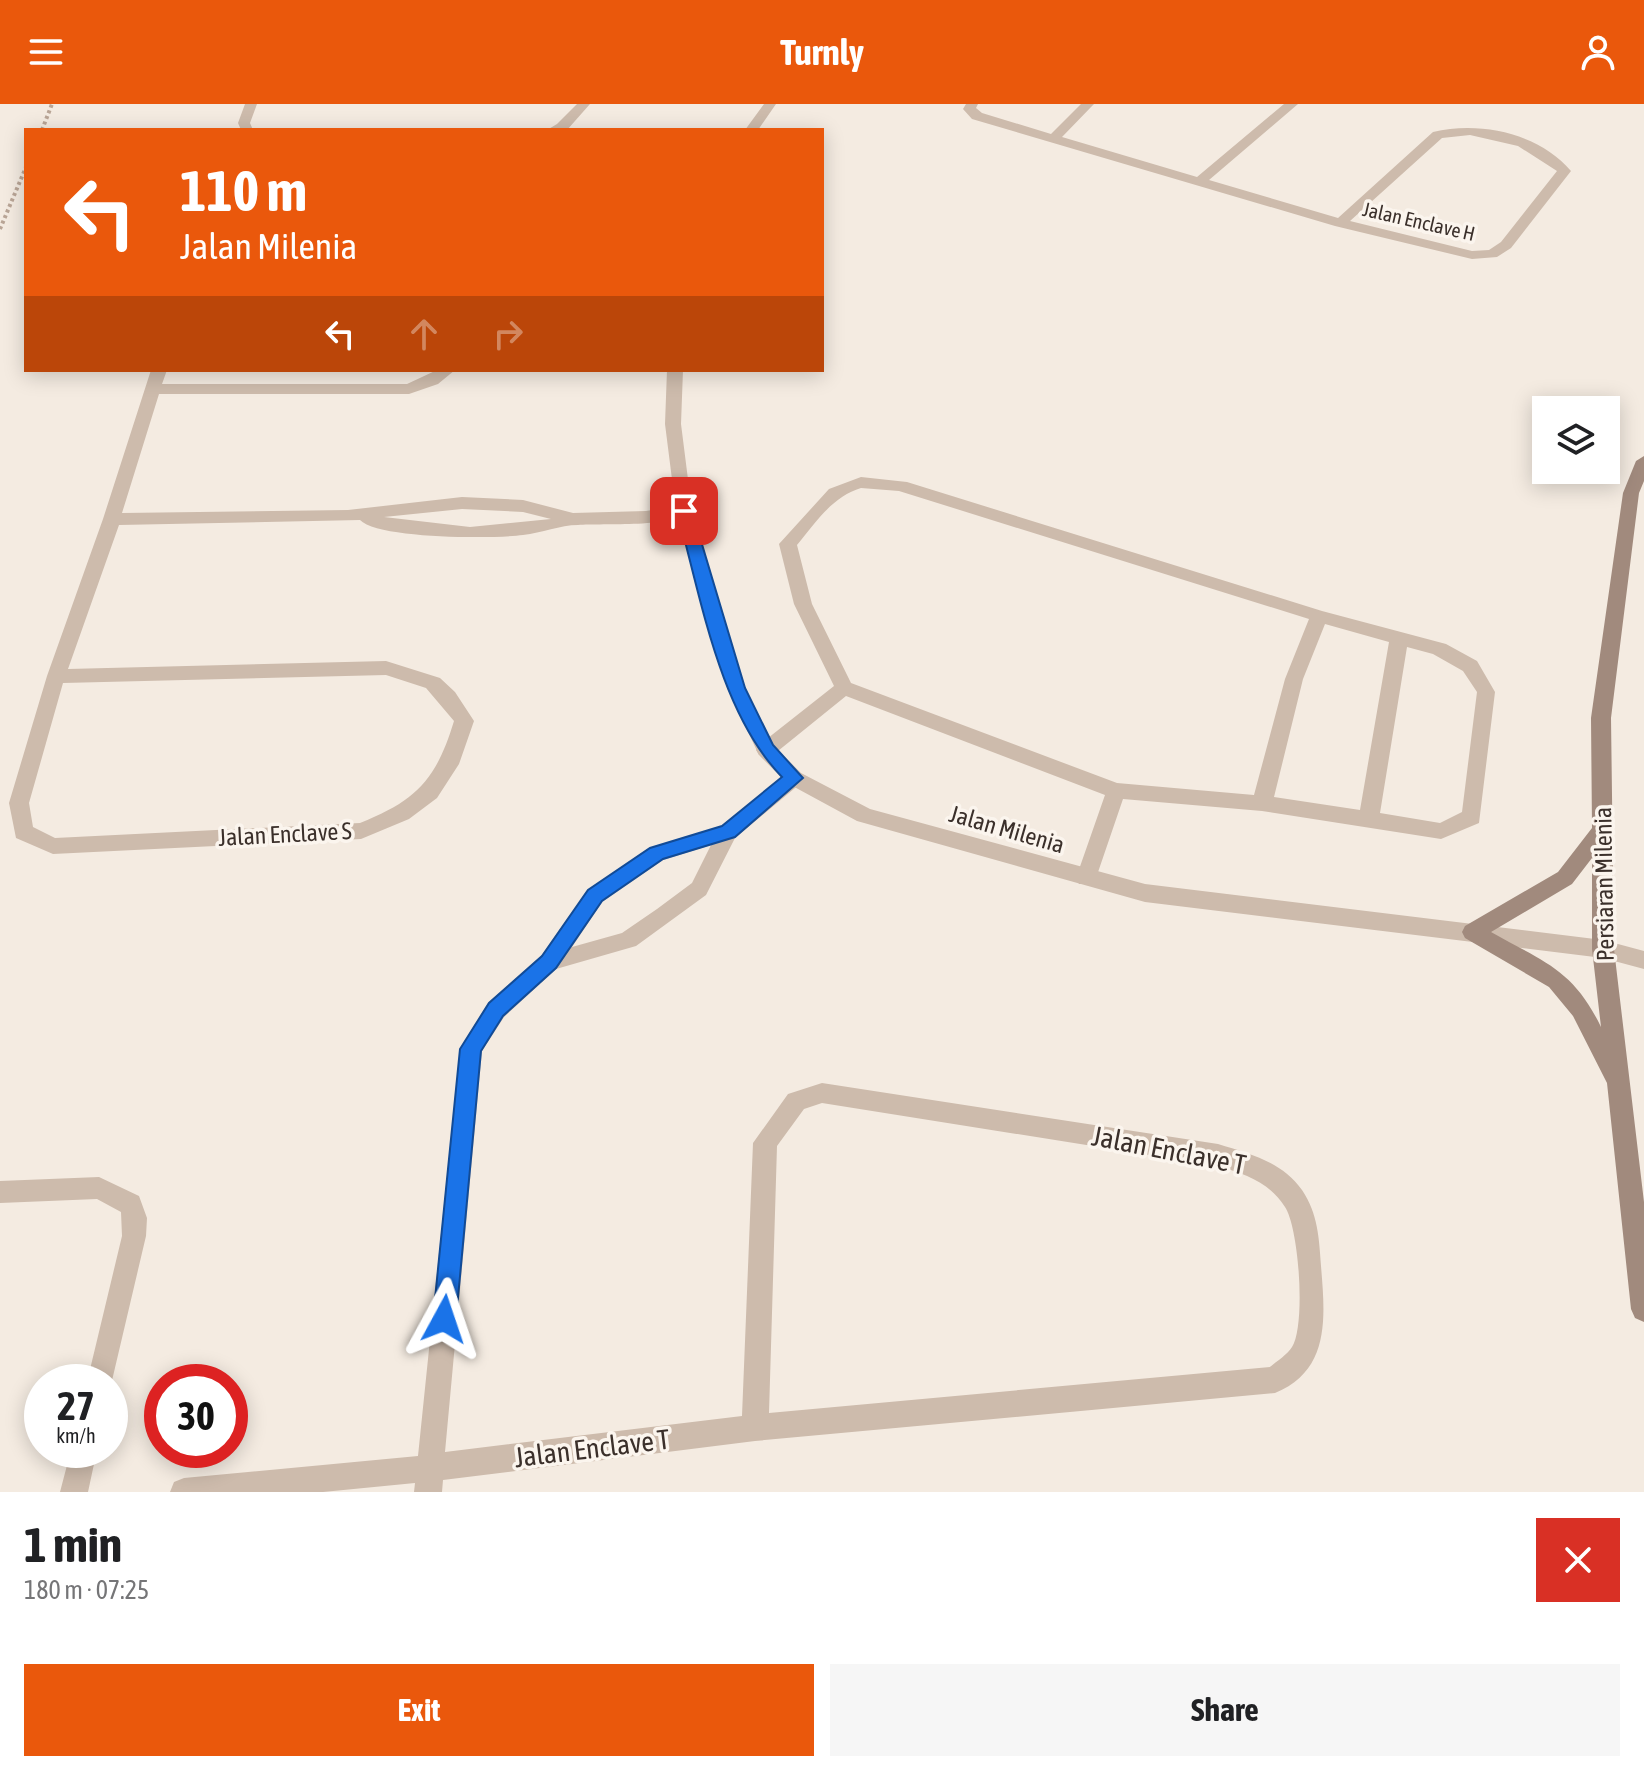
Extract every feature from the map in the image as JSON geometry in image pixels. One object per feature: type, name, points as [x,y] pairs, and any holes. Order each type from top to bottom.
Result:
[{"type":"main road","name":"Persiaran Milenia","points":[[1644,461],[1631,493],[1601,718],[1603,949],[1644,1309]]},
{"type":"main road","points":[[1602,830],[1565,878],[1473,932],[1557,980],[1581,1009],[1619,1089]]},
{"type":"street","points":[[246,128],[244,123],[251,104]]},
{"type":"street","points":[[559,128],[584,104]]},
{"type":"street","points":[[752,128],[770,104]]},
{"type":"street","name":"Jalan Enclave H","points":[[972,104],[969,109],[977,116],[1340,223],[1472,255],[1492,254],[1506,245],[1564,171],[1542,150],[1472,129],[1453,130],[1438,135],[1340,223]]},
{"type":"street","points":[[1054,138],[1088,104]]},
{"type":"street","points":[[1199,182],[1292,104]]},
{"type":"street","name":"Jalan Enclave S","points":[[56,676],[386,668],[421,675],[446,692],[464,721],[454,759],[435,790],[404,815],[361,831],[53,846],[23,832],[19,803],[56,676],[112,519],[158,372]]},
{"type":"street","points":[[151,389],[409,389],[432,381],[444,372]]},
{"type":"street","name":"Jalan Milenia","points":[[675,372],[673,424],[684,511],[736,688],[766,750],[794,778],[864,815],[1145,893],[1603,949],[1644,960]]},
{"type":"street","points":[[878,481],[1399,638],[1439,649],[1470,666],[1486,692],[1472,817],[1441,831],[1262,803],[1116,791],[844,688],[803,604],[788,544],[840,486],[878,481]]},
{"type":"street","points":[[112,519],[348,516],[462,503],[523,506],[573,519]]},
{"type":"street","points":[[348,516],[437,533],[546,527],[573,519],[646,517],[684,511]]},
{"type":"street","points":[[1262,803],[1294,679],[1319,616]]},
{"type":"street","points":[[1369,819],[1399,638]]},
{"type":"street","points":[[766,750],[844,688]]},
{"type":"street","points":[[184,1492],[428,1480],[471,1049],[496,1010],[549,962],[595,896],[656,854],[728,832],[794,778]]},
{"type":"street","points":[[1086,878],[1116,791]]},
{"type":"street","points":[[549,962],[628,940],[665,915],[699,889],[728,832]]},
{"type":"street","name":"Jalan Enclave T","points":[[428,1480],[755,1428],[1275,1380],[1302,1356],[1313,1325],[1305,1219],[1292,1196],[1264,1169],[1218,1155],[822,1093],[796,1101],[765,1143],[755,1428]]},
{"type":"street","points":[[0,1192],[99,1188],[130,1204],[135,1218],[134,1236],[104,1364]]},
{"type":"street","points":[[74,1492],[80,1468]]},
{"type":"path","points":[[43,128],[52,104]]},
{"type":"path","points":[[0,229],[24,172]]},
{"type":"route","points":[[444,1319],[471,1049],[496,1010],[549,962],[595,896],[656,854],[728,832],[794,778],[766,750],[736,688],[684,511]]}]
